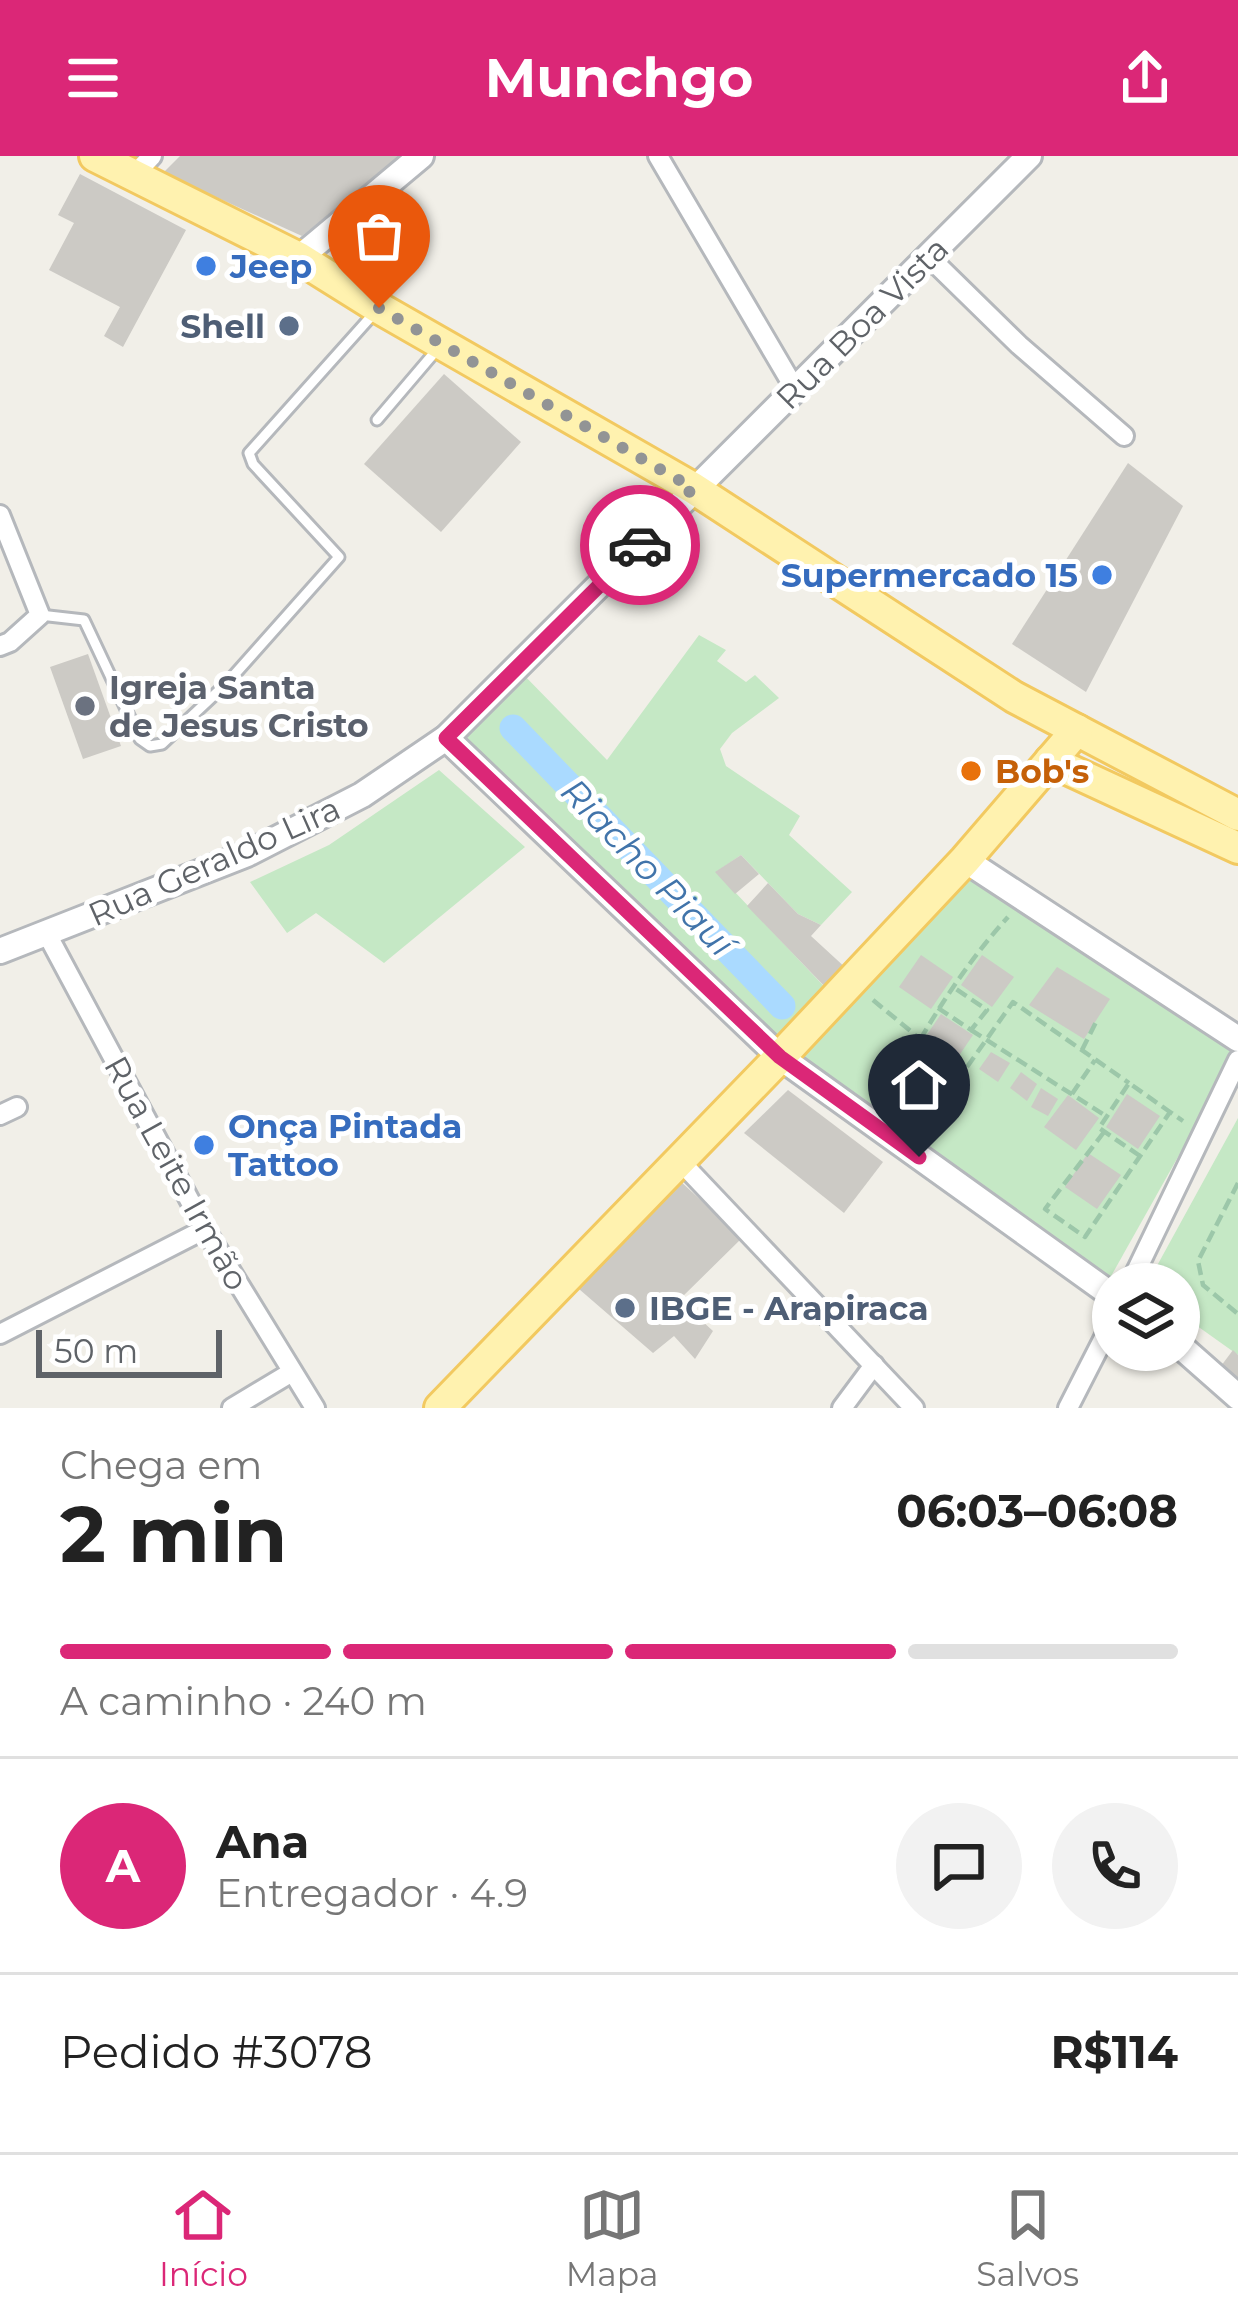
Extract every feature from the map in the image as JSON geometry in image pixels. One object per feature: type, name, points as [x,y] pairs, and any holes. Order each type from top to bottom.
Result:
[{"type":"main road","points":[[95,156],[142,166],[693,488],[1014,697],[1238,815]]},
{"type":"main road","points":[[440,1408],[780,1057],[965,860],[1077,730]]},
{"type":"main road","points":[[1050,761],[1238,848]]},
{"type":"street","points":[[299,258],[421,156]]},
{"type":"street","points":[[658,156],[795,389]]},
{"type":"street","name":"Rua Boa Vista","points":[[693,488],[1029,156]]},
{"type":"street","points":[[929,256],[1019,345],[1124,436]]},
{"type":"street","name":"Rua Geraldo Lira","points":[[0,951],[247,854],[362,795],[446,738],[693,488]]},
{"type":"street","points":[[0,515],[40,614],[0,646]]},
{"type":"street","points":[[446,738],[780,1057],[1092,1281]]},
{"type":"street","points":[[965,860],[1238,1039]]},
{"type":"street","name":"Rua Leite Irmão","points":[[46,934],[205,1229],[315,1408]]},
{"type":"street","points":[[1140,1263],[1238,1060]]},
{"type":"street","points":[[680,1161],[914,1408]]},
{"type":"street","points":[[0,1334],[205,1229]]},
{"type":"street","points":[[1068,1408],[1092,1361]]},
{"type":"street","points":[[1200,1364],[1238,1397]]},
{"type":"street","points":[[842,1408],[874,1365]]},
{"type":"street","points":[[232,1408],[292,1372]]},
{"type":"lane","points":[[40,614],[85,620],[140,739],[150,746],[162,744],[227,683],[339,557],[249,453],[379,308]]},
{"type":"lane","points":[[377,420],[443,342]]},
{"type":"path","points":[[879,1112],[938,1008],[973,956],[1008,917]]},
{"type":"path","points":[[953,987],[1001,1019]]},
{"type":"path","points":[[868,996],[919,1038]]},
{"type":"path","points":[[967,1067],[1013,1002],[1202,1134]]},
{"type":"path","points":[[938,1008],[1106,1117]]},
{"type":"path","points":[[971,1030],[987,1010]]},
{"type":"path","points":[[1082,1050],[1098,1018]]},
{"type":"path","points":[[1072,1094],[1096,1060]]},
{"type":"path","points":[[1129,1083],[1099,1128],[1140,1156]]},
{"type":"path","points":[[1104,1132],[1045,1209],[1085,1237],[1170,1112]]},
{"type":"path","points":[[1238,1183],[1198,1261],[1203,1286],[1238,1314]]},
{"type":"path","points":[[1229,1202],[1238,1208]]},
{"type":"green space","points":[[699,635],[726,650],[717,661],[746,682],[755,675],[779,698],[732,733],[720,749],[726,766],[800,816],[789,835],[852,892],[821,925],[798,914],[741,855],[716,872],[835,998],[780,1057],[446,738],[517,668],[607,760]]},
{"type":"green space","points":[[439,770],[525,847],[384,963],[316,913],[287,933],[250,882],[329,845]]},
{"type":"green space","points":[[985,865],[1238,1050],[1118,1263],[1092,1265],[794,1054]]},
{"type":"green space","points":[[1238,1118],[1238,1355],[1200,1328],[1200,1263],[1159,1263]]},
{"type":"building","points":[[180,156],[403,156],[302,236],[163,173]]},
{"type":"building","points":[[80,174],[186,230],[123,347],[104,336],[120,307],[49,270],[74,223],[58,215]]},
{"type":"building","points":[[444,374],[521,442],[441,532],[364,464]]},
{"type":"building","name":"Supermercado 15","points":[[1128,463],[1183,506],[1086,692],[1012,644]]},
{"type":"building","name":"Igreja Santa de Jesus Cristo","points":[[88,654],[121,746],[83,759],[50,667]]},
{"type":"building","points":[[741,855],[759,874],[735,894],[715,872]]},
{"type":"building","points":[[768,883],[798,914],[821,925],[811,936],[848,970],[828,990],[747,906]]},
{"type":"building","points":[[921,955],[953,977],[931,1009],[899,987]]},
{"type":"building","points":[[982,955],[1014,977],[992,1007],[961,985]]},
{"type":"building","points":[[1057,967],[1110,999],[1084,1039],[1029,1005]]},
{"type":"building","points":[[941,1014],[973,1035],[952,1066],[920,1045]]},
{"type":"building","points":[[991,1052],[1010,1063],[998,1082],[979,1069]]},
{"type":"building","points":[[1021,1072],[1037,1084],[1027,1101],[1010,1088]]},
{"type":"building","points":[[1041,1088],[1058,1099],[1048,1116],[1031,1107]]},
{"type":"building","points":[[788,1090],[883,1162],[844,1213],[744,1133]]},
{"type":"building","points":[[1127,1094],[1160,1116],[1138,1149],[1106,1127]]},
{"type":"building","points":[[1068,1095],[1099,1118],[1076,1150],[1044,1127]]},
{"type":"building","points":[[1088,1153],[1121,1175],[1097,1209],[1065,1187]]},
{"type":"building","points":[[679,1180],[742,1238],[679,1300],[713,1331],[695,1359],[674,1336],[653,1353],[579,1289]]},
{"type":"building","points":[[1233,1350],[1238,1355],[1238,1380],[1221,1366]]},
{"type":"waterway","name":"Riacho Piauí","points":[[513,728],[782,1006]]},
{"type":"way so far","points":[[379,308],[693,488],[640,545]]},
{"type":"place","name":"Jeep","points":[[206,266]]},
{"type":"place","name":"Shell","points":[[289,326]]},
{"type":"place","name":"Supermercado 15","points":[[1102,575]]},
{"type":"place","name":"Igreja Santa de Jesus Cristo","points":[[85,706]]},
{"type":"place","name":"Bob's","points":[[971,771]]},
{"type":"place","name":"Onça Pintada Tattoo","points":[[204,1145]]},
{"type":"place","name":"IBGE - Arapiraca","points":[[625,1308]]},
{"type":"route","points":[[640,545],[446,738],[780,1057],[919,1157]]}]
